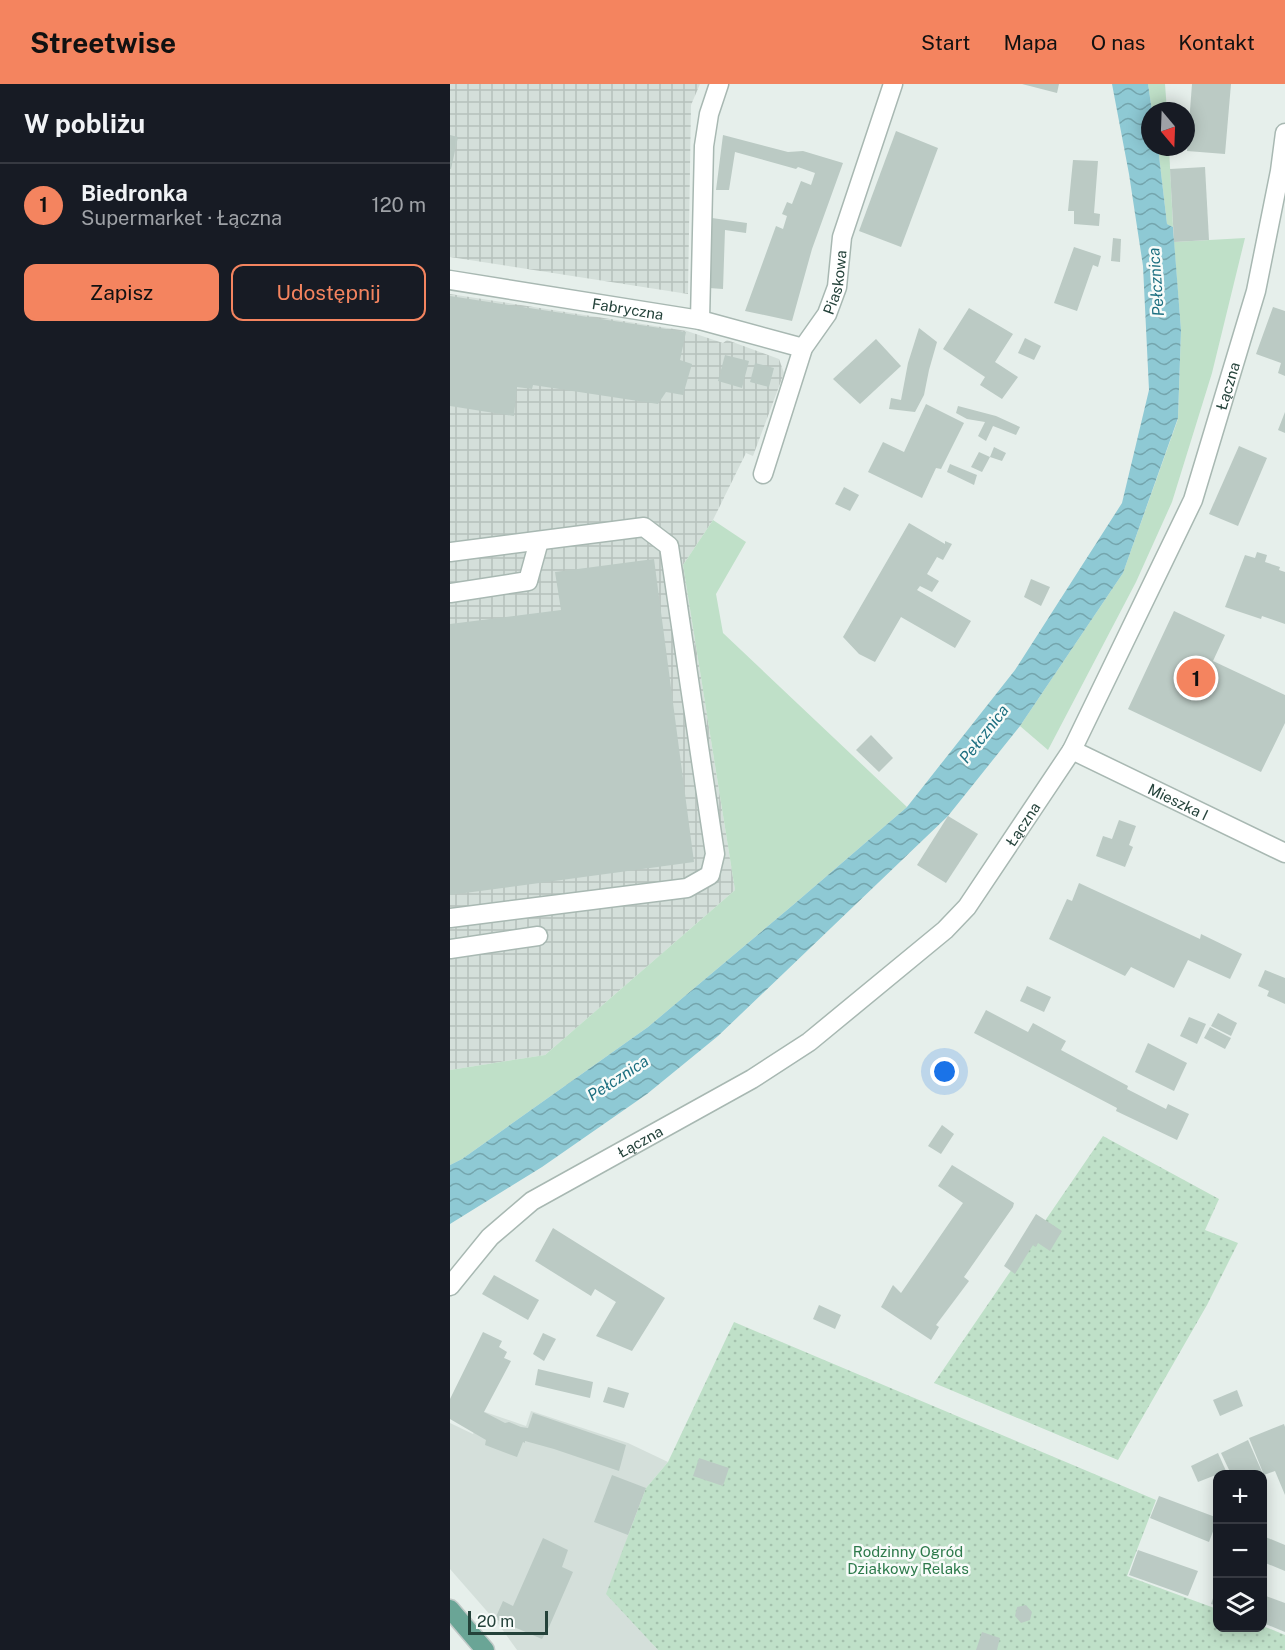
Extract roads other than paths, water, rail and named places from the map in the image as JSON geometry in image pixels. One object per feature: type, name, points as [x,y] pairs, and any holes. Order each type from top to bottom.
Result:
[{"type":"main road","points":[[450,1609],[485,1650]]},
{"type":"street","points":[[700,320],[704,146],[709,114],[719,84]]},
{"type":"street","name":"Piaskowa","points":[[763,474],[803,348],[827,314],[837,287],[842,237],[893,84]]},
{"type":"street","name":"Łączna","points":[[450,1286],[490,1237],[532,1201],[752,1079],[809,1042],[945,930],[967,907],[1072,750],[1193,500],[1256,291],[1280,171],[1285,133]]},
{"type":"street","name":"Fabryczna","points":[[450,280],[700,320],[803,348]]},
{"type":"street","points":[[450,552],[644,527],[669,546],[715,854],[710,875],[687,888],[450,918]]},
{"type":"street","points":[[450,593],[528,581],[539,541]]},
{"type":"street","name":"Mieszka I","points":[[1072,750],[1285,853]]},
{"type":"street","points":[[450,949],[538,936]]},
{"type":"water","name":"Pełcznica","points":[[1112,84],[1148,84],[1151,102],[1141,102],[1141,156],[1159,156],[1167,224],[1173,227],[1181,330],[1178,418],[1123,573],[1020,726],[948,816],[718,1036],[647,1094],[542,1167],[450,1224],[450,1165],[462,1159],[648,1027],[907,807],[1015,670],[1122,503],[1149,390],[1143,266]]},
{"type":"place","name":"Biedronka","points":[[1196,678]]},
{"type":"park label","name":"Rodzinny Ogród Działkowy Relaks","points":[[908,1560]]}]
